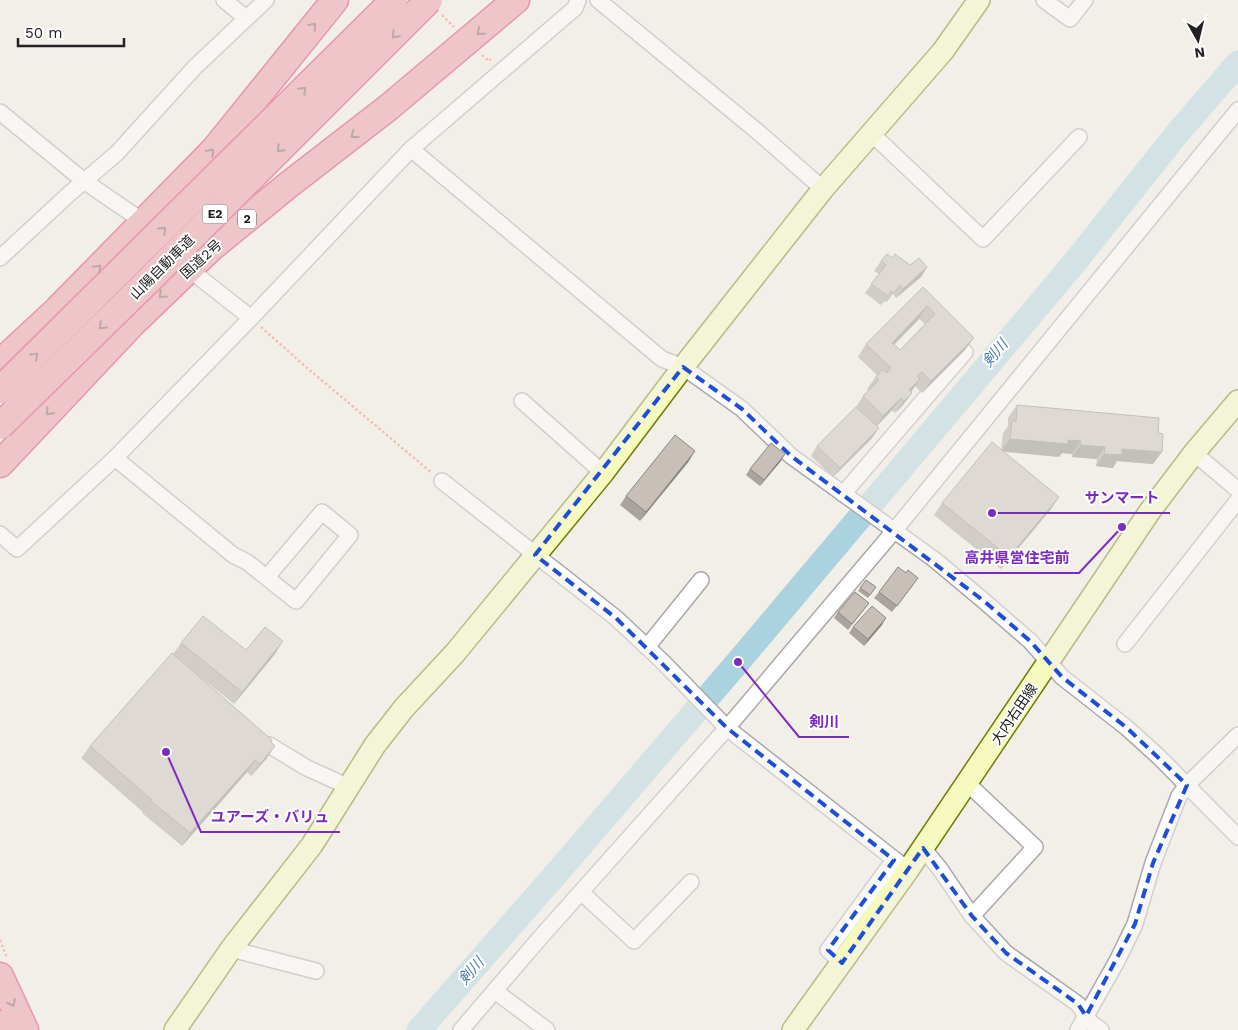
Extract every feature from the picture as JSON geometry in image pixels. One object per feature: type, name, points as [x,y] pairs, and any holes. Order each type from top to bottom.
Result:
[{"type":"highway","points":[[0,363],[57,310],[214,150],[335,0]]},
{"type":"highway","name":"山陽自動車道","points":[[0,390],[394,0]]},
{"type":"highway","name":"山陽自動車道","points":[[0,426],[429,0]]},
{"type":"highway","name":"国道2号","points":[[0,464],[132,324],[211,248],[389,107],[516,0]]},
{"type":"highway","points":[[0,976],[25,1030]]},
{"type":"highway","points":[[0,1024],[3,1030]]},
{"type":"street","points":[[224,0],[246,18]]},
{"type":"street","points":[[0,258],[117,153],[195,67],[266,0]]},
{"type":"street","points":[[0,534],[17,549],[115,458],[411,149],[575,8],[578,0]]},
{"type":"street","points":[[598,0],[758,132],[823,189]]},
{"type":"street","points":[[1044,0],[1070,19],[1085,0]]},
{"type":"street","points":[[175,1030],[231,950],[312,845],[375,745],[404,708],[455,653],[602,473],[823,189],[943,51],[974,2]]},
{"type":"street","points":[[461,1030],[580,892],[727,728],[1238,110]]},
{"type":"street","points":[[0,112],[84,181],[135,216]]},
{"type":"street","points":[[872,134],[983,239],[1079,137]]},
{"type":"street","points":[[411,149],[662,359],[683,367],[742,409],[791,456],[934,560],[984,601],[1030,641],[1062,677],[1127,728],[1159,757],[1238,837]]},
{"type":"street","points":[[199,277],[251,318]]},
{"type":"street","points":[[847,497],[965,352]]},
{"type":"street","points":[[522,401],[602,473]]},
{"type":"street","name":"大内右田線","points":[[793,1030],[842,963],[901,865],[923,848],[1150,511],[1194,453],[1238,401]]},
{"type":"street","points":[[1194,453],[1238,490]]},
{"type":"street","points":[[115,458],[233,555],[247,562],[267,578],[296,601],[350,535],[322,512],[267,578]]},
{"type":"street","points":[[442,481],[616,618],[663,662],[727,728],[901,865]]},
{"type":"street","points":[[1125,644],[1238,500]]},
{"type":"street","points":[[647,647],[701,580]]},
{"type":"street","points":[[1078,1030],[1117,961],[1135,924],[1153,863],[1179,796],[1186,785],[1238,735]]},
{"type":"street","points":[[269,745],[307,768],[349,788]]},
{"type":"street","points":[[967,783],[1035,847],[972,916]]},
{"type":"street","points":[[923,848],[940,869],[972,916],[1006,953],[1078,1004],[1091,1023],[1101,1030]]},
{"type":"street","points":[[580,892],[634,941],[691,882]]},
{"type":"street","points":[[231,950],[316,971]]},
{"type":"street","points":[[495,991],[547,1030]]},
{"type":"path","points":[[251,318],[306,367],[442,481]]},
{"type":"highlighted area","points":[[683,367],[742,409],[791,456],[984,601],[1030,641],[1062,677],[1127,728],[1187,785],[1153,863],[1135,924],[1086,1016],[1078,1004],[1006,953],[972,916],[923,848],[842,963],[828,950],[894,860],[727,728],[616,618],[535,555]]},
{"type":"building","points":[[887,254],[892,258],[895,254],[910,265],[919,258],[927,267],[903,289],[900,285],[894,293],[891,291],[888,296],[871,284],[886,265],[881,261]]},
{"type":"building","points":[[923,287],[974,338],[931,381],[922,372],[917,376],[920,379],[909,390],[912,393],[904,401],[901,398],[883,416],[863,396],[879,380],[876,377],[883,369],[887,373],[891,368],[866,344]],"holes":[[[927,306],[935,314],[900,350],[892,343]]]},
{"type":"building","points":[[1017,405],[1159,418],[1158,433],[1163,434],[1162,452],[1122,449],[1122,455],[1104,454],[1105,447],[1080,445],[1081,441],[1068,440],[1068,444],[1010,439],[1012,421],[1016,421]]},
{"type":"building","points":[[856,407],[879,428],[840,468],[817,446]]},
{"type":"building","points":[[675,435],[695,451],[646,512],[626,496]]},
{"type":"building","points":[[992,442],[1059,497],[1009,557],[942,503]]},
{"type":"building","points":[[771,443],[785,454],[764,480],[750,469]]},
{"type":"building","points":[[898,567],[906,573],[908,570],[918,578],[897,606],[879,592]]},
{"type":"building","points":[[866,580],[876,587],[870,595],[860,588]]},
{"type":"building","points":[[855,592],[869,603],[852,624],[838,612]]},
{"type":"building","points":[[872,606],[886,618],[868,639],[853,627]]},
{"type":"building","points":[[203,616],[246,650],[265,627],[283,641],[242,692],[181,643]]},
{"type":"building","points":[[172,653],[272,740],[271,742],[275,746],[260,764],[255,760],[190,833],[90,746]]},
{"type":"waterway","name":"剣川","points":[[419,1030],[738,662],[1075,262],[1176,135],[1238,63]]},
{"type":"place","name":"サンマート","points":[[992,513]]},
{"type":"place","name":"高井県営住宅前","points":[[1122,527]]},
{"type":"place","name":"剣川","points":[[738,662]]},
{"type":"place","name":"ユアーズ・バリュ","points":[[166,752]]}]
